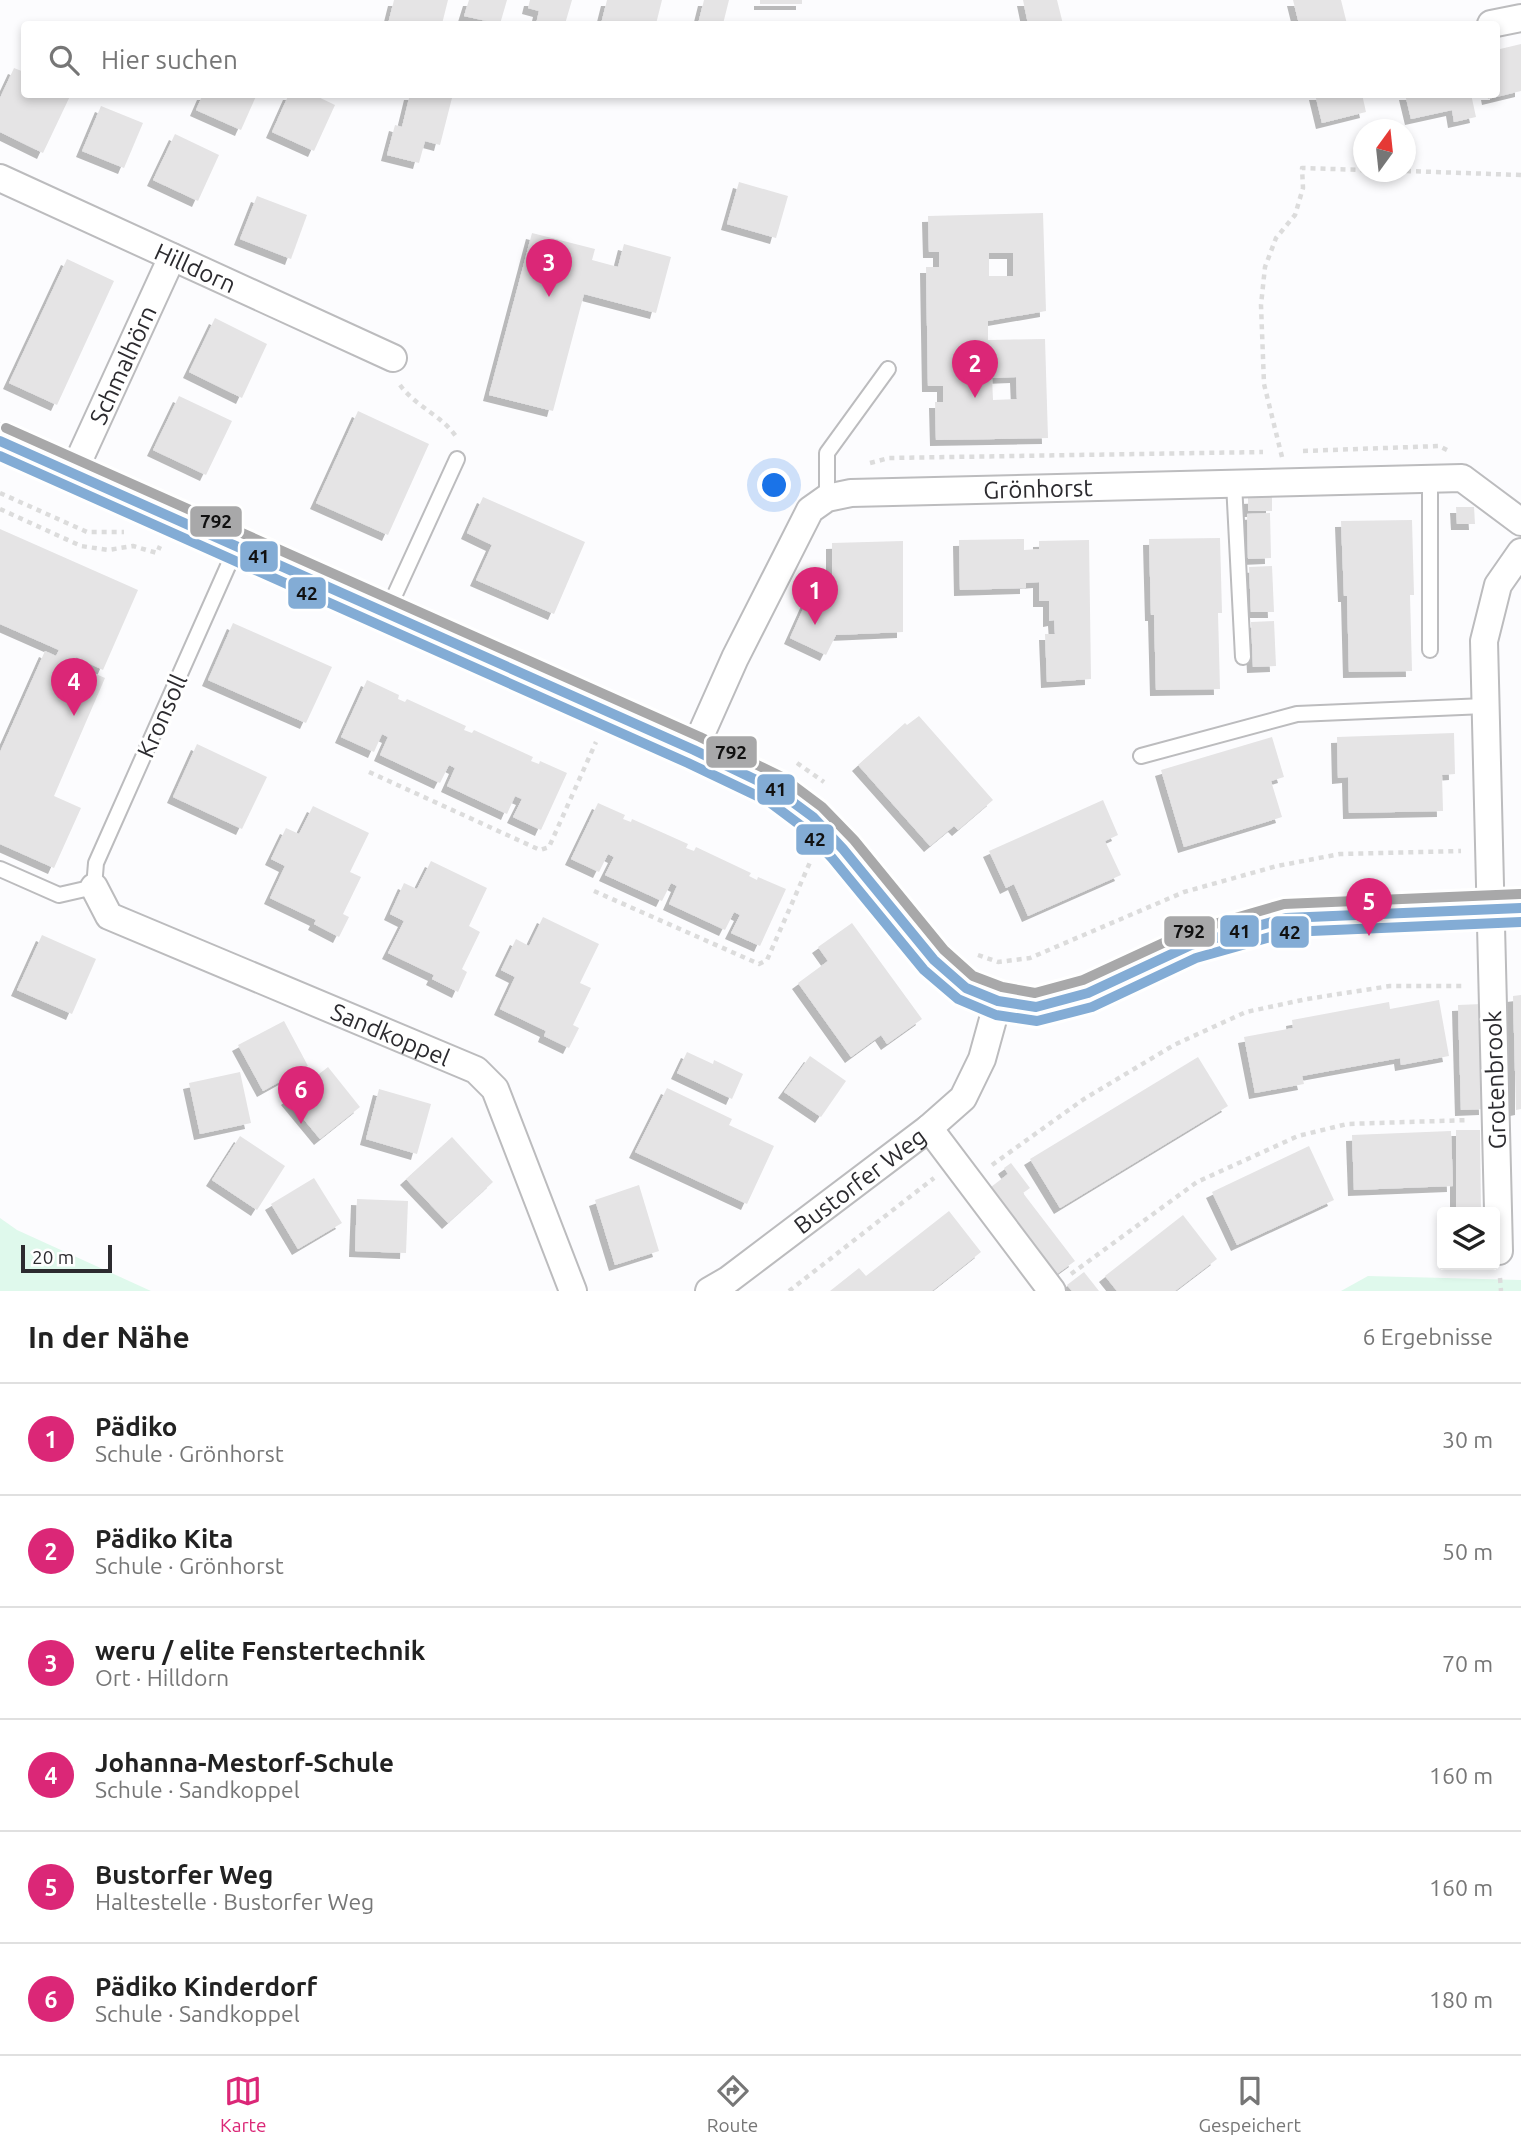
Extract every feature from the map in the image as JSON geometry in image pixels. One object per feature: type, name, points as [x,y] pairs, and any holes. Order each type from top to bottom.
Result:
[{"type":"street","points":[[1500,22],[1521,18]]},
{"type":"street","name":"Hilldorn","points":[[0,178],[393,358]]},
{"type":"street","name":"Schmalhörn","points":[[73,474],[172,257]]},
{"type":"street","points":[[0,440],[236,548],[694,750],[775,789],[813,817],[843,849],[934,960],[966,988],[998,1001],[1036,1007],[1088,993],[1191,945],[1286,918],[1506,908],[1489,850],[1484,641],[1498,585],[1521,552]]},
{"type":"street","name":"Grönhorst","points":[[827,498],[851,493],[1462,478],[1521,522]]},
{"type":"street","points":[[694,750],[734,658],[810,510],[827,498]]},
{"type":"street","name":"Sandkoppel","points":[[94,887],[109,916],[476,1070],[495,1089],[573,1291]]},
{"type":"street","name":"Grotenbrook","points":[[1498,1207],[1492,985],[1506,908]]},
{"type":"street","name":"Bustorfer Weg","points":[[709,1291],[728,1280],[929,1128],[963,1098],[982,1059],[998,1001]]},
{"type":"street","points":[[929,1128],[1051,1290]]},
{"type":"lane","points":[[827,498],[827,453],[888,369]]},
{"type":"lane","points":[[386,614],[457,459]]},
{"type":"lane","points":[[1430,479],[1430,650]]},
{"type":"lane","points":[[1234,483],[1243,657]]},
{"type":"lane","name":"Kronsoll","points":[[94,887],[96,863],[236,548]]},
{"type":"lane","points":[[1141,756],[1297,714],[1485,706]]},
{"type":"lane","points":[[0,869],[59,895],[94,887]]},
{"type":"path","points":[[1283,482],[1282,452],[1264,384],[1261,305],[1265,267],[1276,239],[1295,215],[1303,188],[1302,168],[1353,170]]},
{"type":"path","points":[[1416,171],[1521,175]]},
{"type":"path","points":[[393,358],[396,379],[409,398],[440,419],[456,436],[461,448],[457,459]]},
{"type":"path","points":[[0,493],[87,533],[132,534]]},
{"type":"path","points":[[0,509],[81,546],[108,550],[133,546],[157,553],[161,544]]},
{"type":"path","points":[[153,540],[172,548]]},
{"type":"path","points":[[369,772],[540,850],[549,847],[596,741],[608,747]]},
{"type":"path","points":[[791,761],[804,766],[831,787]]},
{"type":"path","points":[[970,951],[998,962],[1030,958],[1184,892],[1289,863],[1340,854],[1489,850]]},
{"type":"path","points":[[803,851],[820,869]]},
{"type":"path","points":[[594,891],[759,964],[767,960],[811,860]]},
{"type":"path","points":[[789,1291],[961,1172],[1174,1045],[1246,1012],[1390,986],[1492,985]]},
{"type":"path","points":[[1051,1290],[1197,1182],[1298,1136],[1347,1124],[1496,1119]]},
{"type":"green space","points":[[0,1218],[17,1230],[151,1291],[0,1291]]},
{"type":"green space","points":[[1368,1276],[1521,1280],[1521,1291],[1341,1291]]},
{"type":"building","points":[[394,0],[448,0],[443,21],[389,21]]},
{"type":"building","points":[[469,0],[507,0],[501,21],[464,16]]},
{"type":"building","points":[[530,0],[572,0],[566,21],[537,21],[539,11],[528,8]]},
{"type":"building","points":[[607,0],[662,0],[657,21],[602,21]]},
{"type":"building","points":[[704,0],[729,0],[724,21],[699,21]]},
{"type":"building","points":[[760,0],[802,0],[802,4],[760,4]]},
{"type":"building","points":[[1023,0],[1057,0],[1062,21],[1027,21]]},
{"type":"building","points":[[1293,0],[1341,0],[1346,21],[1298,21]]},
{"type":"building","points":[[1521,44],[1521,91],[1500,96],[1500,49]]},
{"type":"building","points":[[14,68],[21,71],[21,98],[69,98],[43,153],[0,132],[0,98]]},
{"type":"building","points":[[201,98],[255,98],[241,130],[196,110]]},
{"type":"building","points":[[287,98],[320,98],[335,105],[314,151],[272,132]]},
{"type":"building","points":[[409,98],[452,98],[440,145],[425,141],[419,163],[387,155],[395,125],[402,127]]},
{"type":"building","points":[[1316,98],[1363,98],[1366,112],[1322,123]]},
{"type":"building","points":[[1406,98],[1472,98],[1476,117],[1454,122],[1452,110],[1411,119]]},
{"type":"building","points":[[101,106],[143,123],[124,168],[82,151]]},
{"type":"building","points":[[175,134],[219,155],[198,201],[153,180]]},
{"type":"building","points":[[739,182],[788,196],[776,238],[727,224]]},
{"type":"building","points":[[257,196],[307,215],[291,259],[240,239]]},
{"type":"building","points":[[1043,213],[1046,311],[988,321],[988,340],[1045,339],[1048,438],[936,440],[935,402],[943,402],[943,386],[928,386],[926,267],[939,267],[939,252],[929,252],[928,216]],"holes":[[[989,253],[1013,253],[1013,276],[989,276]],[[1016,377],[1017,399],[993,400],[992,378]]]},
{"type":"building","points":[[532,233],[595,249],[592,260],[618,267],[624,244],[671,257],[656,313],[584,294],[553,411],[489,395]]},
{"type":"building","points":[[67,259],[114,281],[57,405],[9,383]]},
{"type":"building","points":[[215,318],[267,344],[242,398],[189,372]]},
{"type":"building","points":[[179,396],[232,421],[206,475],[153,450]]},
{"type":"building","points":[[358,411],[429,444],[388,535],[316,503]]},
{"type":"building","points":[[483,497],[585,542],[554,614],[476,580],[492,545],[467,533]]},
{"type":"building","points":[[1272,497],[1272,511],[1248,511],[1248,498]]},
{"type":"building","points":[[1456,507],[1474,507],[1475,524],[1457,524]]},
{"type":"building","points":[[1270,513],[1271,558],[1248,559],[1247,514]]},
{"type":"building","points":[[1412,520],[1412,671],[1349,672],[1341,521]]},
{"type":"building","points":[[0,529],[138,590],[103,670],[76,657],[73,664],[105,678],[54,796],[81,808],[54,868],[0,844],[0,752],[45,651],[56,656],[59,650],[0,624]]},
{"type":"building","points":[[1220,538],[1220,689],[1156,690],[1149,539]]},
{"type":"building","points":[[1024,539],[1024,550],[1039,549],[1039,541],[1089,540],[1091,679],[1047,682],[1045,634],[1055,634],[1054,620],[1049,621],[1049,601],[1039,601],[1039,582],[1026,583],[1026,588],[960,590],[959,540]]},
{"type":"building","points":[[903,541],[903,632],[836,635],[826,655],[790,638],[817,578],[832,585],[832,543]]},
{"type":"building","points":[[1272,566],[1274,612],[1251,612],[1249,567]]},
{"type":"building","points":[[1274,621],[1276,666],[1253,667],[1251,622]]},
{"type":"building","points":[[233,623],[332,667],[306,723],[208,680]]},
{"type":"building","points":[[367,680],[399,695],[398,699],[405,702],[407,699],[466,726],[464,730],[472,733],[474,730],[533,757],[531,761],[539,764],[540,761],[567,773],[541,830],[513,817],[522,799],[515,796],[507,814],[447,786],[455,768],[449,765],[440,783],[380,755],[388,737],[382,734],[374,752],[341,737]]},
{"type":"building","points":[[919,716],[993,800],[958,830],[954,826],[930,846],[858,765],[905,723],[907,725]]},
{"type":"building","points":[[1454,733],[1455,774],[1442,775],[1443,811],[1349,813],[1348,777],[1338,778],[1337,737]]},
{"type":"building","points":[[1272,737],[1284,777],[1271,781],[1282,817],[1184,847],[1161,770]]},
{"type":"building","points":[[197,744],[267,777],[242,829],[173,797]]},
{"type":"building","points":[[1103,800],[1118,835],[1105,841],[1121,875],[1028,916],[1014,884],[1006,888],[989,851]]},
{"type":"building","points":[[598,803],[625,815],[623,819],[631,822],[632,819],[688,844],[686,848],[694,851],[696,847],[751,873],[749,876],[757,880],[758,877],[786,889],[760,946],[731,933],[740,915],[734,912],[725,930],[669,904],[677,886],[671,883],[662,901],[605,875],[614,857],[608,854],[599,872],[571,859]]},
{"type":"building","points":[[313,806],[369,833],[350,872],[361,877],[343,914],[349,917],[339,937],[314,924],[316,920],[270,898],[285,866],[271,859],[286,828],[299,834]]},
{"type":"building","points":[[431,861],[487,888],[469,926],[480,932],[462,969],[467,972],[458,992],[432,979],[434,975],[388,953],[404,921],[390,914],[404,883],[417,889]]},
{"type":"building","points":[[543,917],[599,944],[580,983],[591,988],[573,1025],[579,1028],[569,1048],[544,1036],[546,1031],[500,1009],[515,977],[501,970],[516,939],[529,946]]},
{"type":"building","points":[[852,923],[922,1019],[887,1044],[881,1035],[851,1057],[798,983],[828,961],[818,947]]},
{"type":"building","points":[[42,935],[96,959],[72,1014],[17,990]]},
{"type":"building","points":[[1521,995],[1521,1109],[1516,1110],[1513,996]]},
{"type":"building","points":[[1439,1000],[1449,1056],[1401,1065],[1400,1058],[1302,1076],[1304,1084],[1255,1093],[1244,1037],[1293,1028],[1292,1020],[1389,1002],[1390,1009]]},
{"type":"building","points":[[1482,1004],[1485,1109],[1461,1110],[1458,1005]]},
{"type":"building","points":[[284,1021],[308,1066],[263,1091],[238,1045]]},
{"type":"building","points":[[687,1052],[713,1064],[714,1060],[743,1074],[732,1099],[677,1073]]},
{"type":"building","points":[[810,1056],[846,1081],[821,1117],[784,1092]]},
{"type":"building","points":[[1198,1057],[1228,1106],[1060,1208],[1030,1159]]},
{"type":"building","points":[[328,1067],[360,1107],[320,1139],[287,1099]]},
{"type":"building","points":[[240,1072],[251,1123],[200,1134],[189,1083]]},
{"type":"building","points":[[667,1088],[732,1119],[729,1125],[774,1146],[747,1204],[635,1152]]},
{"type":"building","points":[[379,1089],[431,1104],[417,1154],[366,1139]]},
{"type":"building","points":[[1456,1130],[1480,1130],[1481,1207],[1456,1207]]},
{"type":"building","points":[[1451,1131],[1453,1186],[1354,1190],[1352,1135]]},
{"type":"building","points":[[240,1136],[285,1166],[257,1210],[212,1180]]},
{"type":"building","points":[[452,1137],[493,1182],[448,1223],[406,1179]]},
{"type":"building","points":[[1309,1146],[1334,1200],[1237,1245],[1212,1192]]},
{"type":"building","points":[[1011,1163],[1030,1188],[1023,1193],[1075,1261],[1057,1274],[991,1187],[1008,1174],[1004,1168]]},
{"type":"building","points":[[314,1178],[342,1223],[298,1249],[271,1204]]},
{"type":"building","points":[[639,1185],[659,1251],[615,1265],[595,1200]]},
{"type":"building","points":[[357,1199],[408,1201],[406,1253],[355,1251]]},
{"type":"building","points":[[949,1211],[981,1252],[932,1291],[830,1291],[859,1268],[866,1276]]},
{"type":"building","points":[[1183,1215],[1217,1259],[1175,1291],[1117,1291],[1105,1276]]},
{"type":"building","points":[[1084,1272],[1099,1291],[1072,1291],[1067,1285]]},
{"type":"transit line","name":"792","points":[[6,428],[700,737],[782,777],[822,807],[854,840],[944,950],[973,976],[1002,987],[1035,993],[1083,980],[1187,932],[1284,904],[1520,894]]},
{"type":"transit line","name":"41","points":[[0,441],[694,750],[775,789],[813,817],[843,849],[934,960],[966,988],[998,1001],[1036,1007],[1088,993],[1191,945],[1286,918],[1521,908]]},
{"type":"transit line","name":"42","points":[[0,456],[768,801],[804,828],[832,858],[924,970],[958,999],[996,1015],[1037,1021],[1092,1007],[1196,958],[1288,932],[1521,922]]},
{"type":"place","name":"weru / elite Fenstertechnik","points":[[549,297]]},
{"type":"place","name":"Pädiko Kita","points":[[975,398]]},
{"type":"place","name":"Pädiko","points":[[815,625]]},
{"type":"place","name":"Johanna-Mestorf-Schule","points":[[74,716]]},
{"type":"place","name":"Bustorfer Weg","points":[[1369,936]]},
{"type":"place","name":"Pädiko Kinderdorf","points":[[301,1124]]}]
